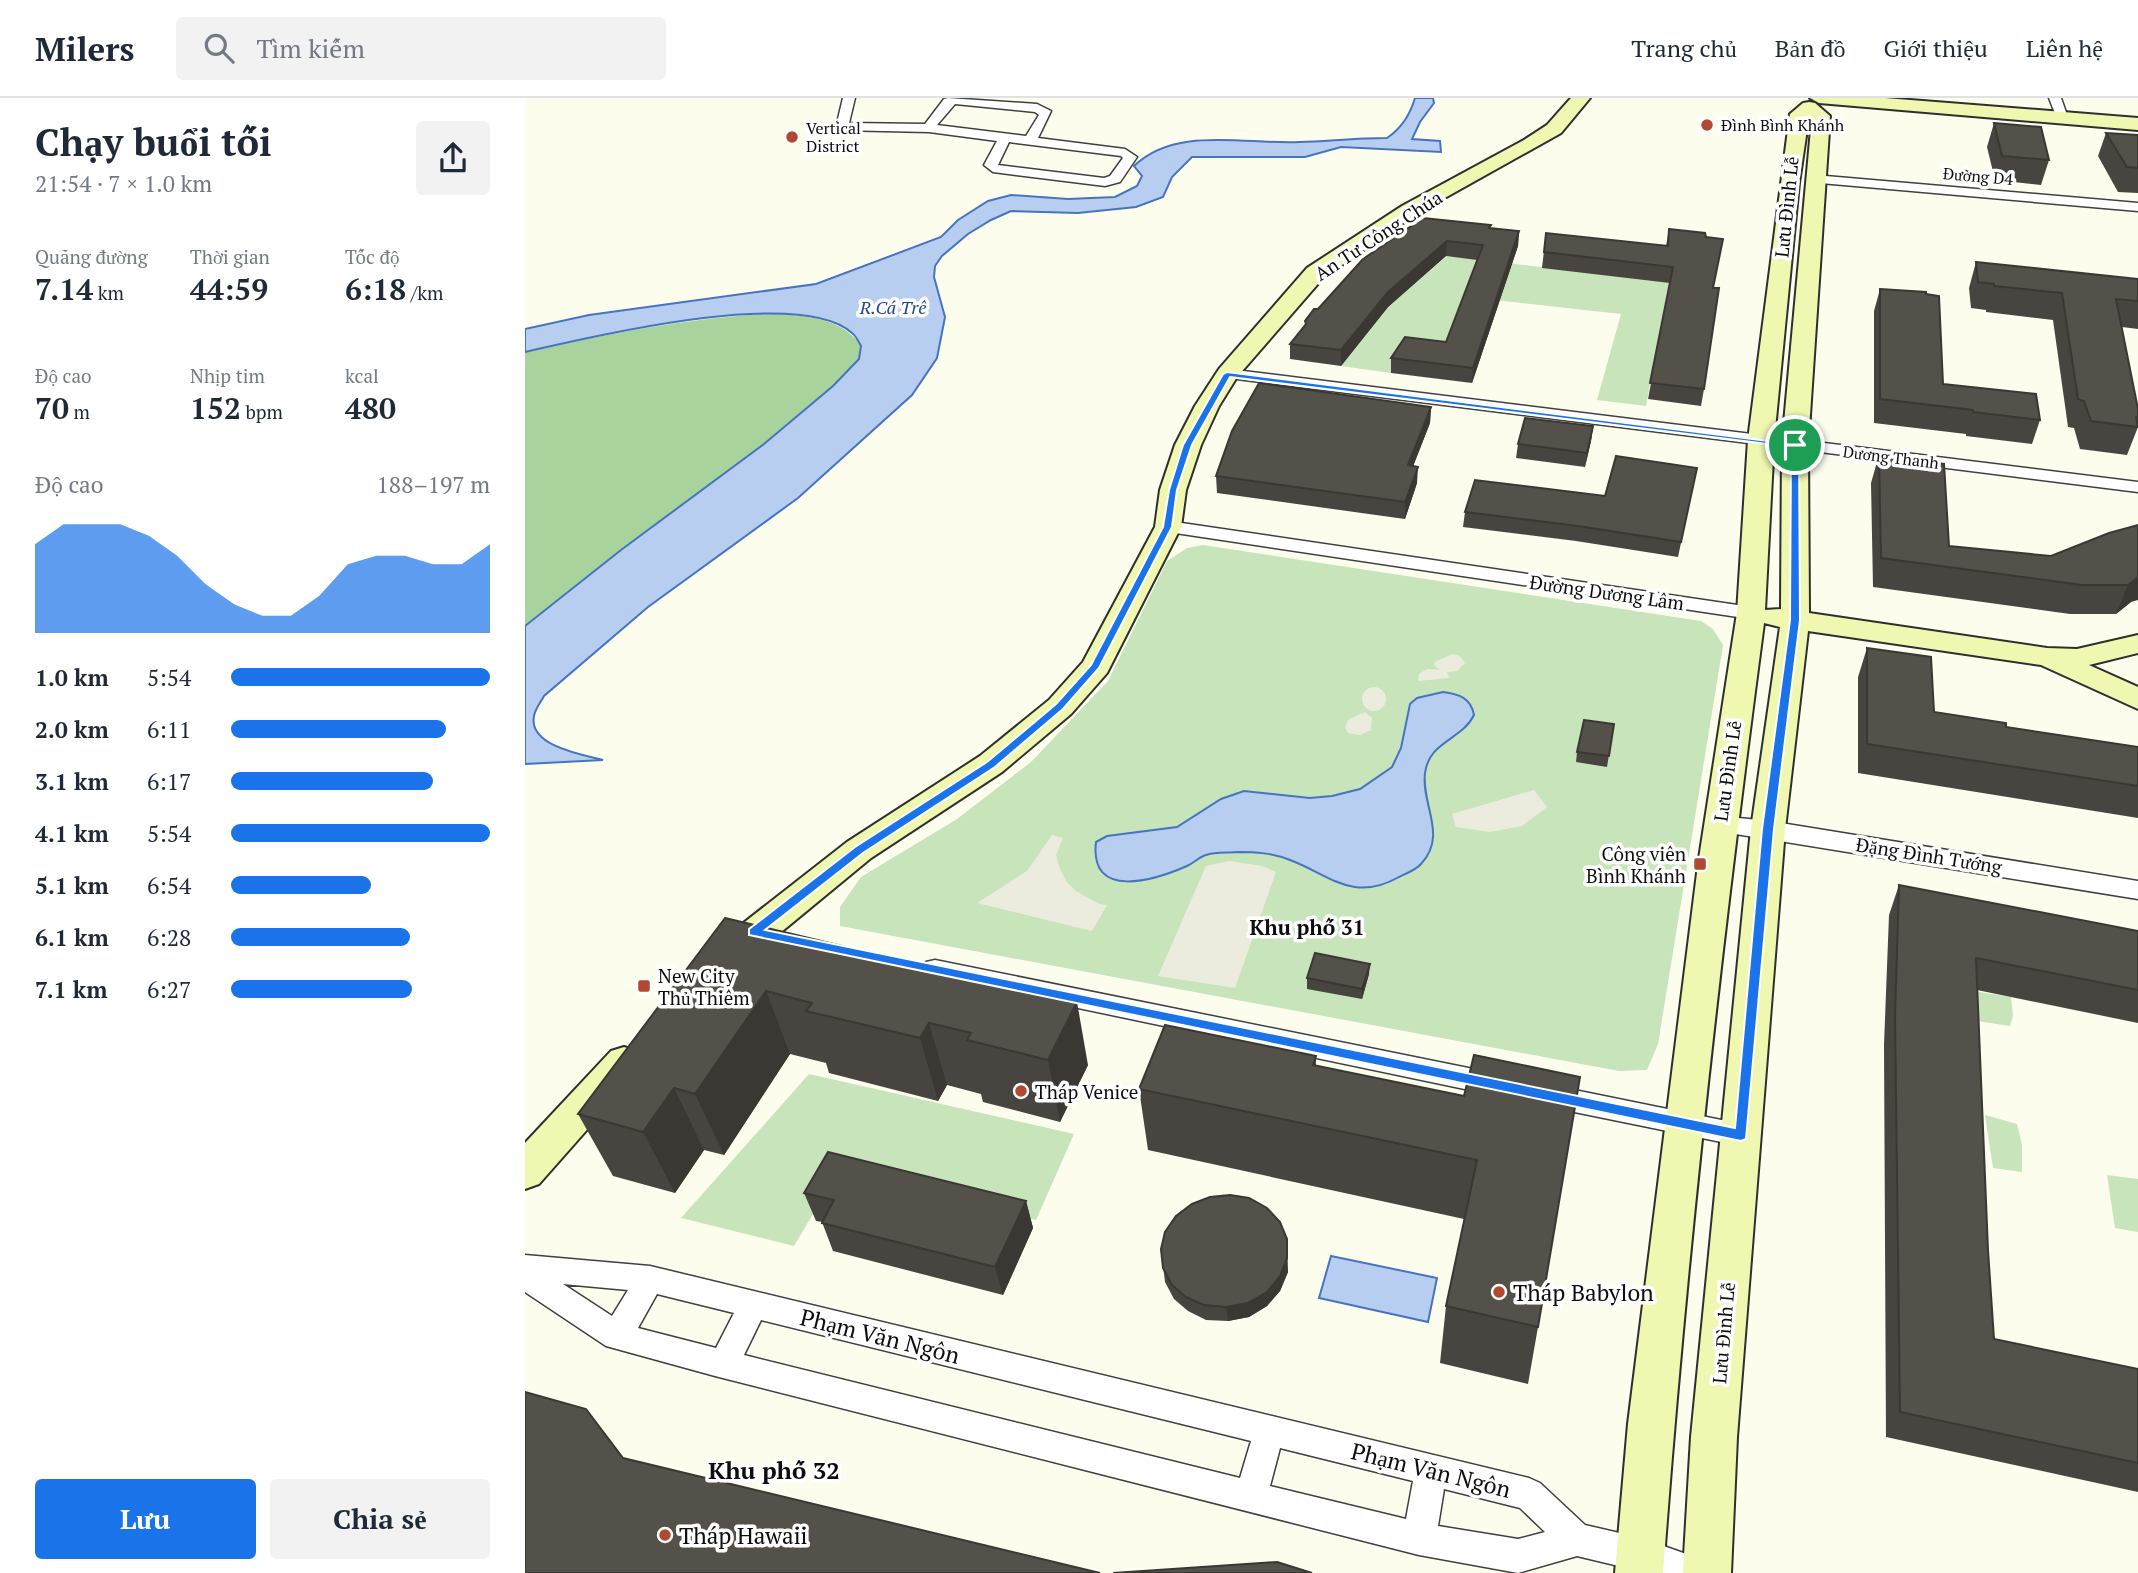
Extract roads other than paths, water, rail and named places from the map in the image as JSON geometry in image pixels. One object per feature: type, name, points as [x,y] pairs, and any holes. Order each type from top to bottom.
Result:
[{"type":"street","points":[[842,123],[849,98]]},
{"type":"street","name":"An Tư Công Chúa","points":[[706,975],[754,932],[859,850],[991,764],[1060,707],[1096,666],[1168,527],[1173,490],[1188,445],[1227,374],[1315,273],[1409,210],[1554,129],[1581,98]]},
{"type":"street","points":[[1926,98],[2138,116]]},
{"type":"street","points":[[929,128],[949,102],[959,100],[1037,108],[1045,111],[1045,115],[1030,140]]},
{"type":"street","points":[[1812,101],[2059,108],[2138,124]]},
{"type":"street","name":"Lưu Đình Lễ","points":[[1640,1563],[1651,1424],[1719,824],[1751,613],[1761,440],[1795,134],[1799,114],[1812,101],[1821,116],[1795,445],[1795,620],[1768,829],[1714,1437],[1707,1573]]},
{"type":"street","points":[[842,123],[936,116]]},
{"type":"street","points":[[842,123],[929,128],[1125,153],[1130,157],[1115,179],[1105,182],[993,168],[991,165],[1005,138]]},
{"type":"street","name":"Đường D4","points":[[1814,179],[2138,207]]},
{"type":"street","name":"Dương Thanh","points":[[1227,374],[2138,487]]},
{"type":"street","name":"Đường Dương Lâm","points":[[1168,527],[2047,657],[2077,658],[2138,645]]},
{"type":"street","points":[[2138,645],[2121,656],[2117,672],[2138,697]]},
{"type":"street","name":"Đường Dương Lâm","points":[[2047,657],[2138,697]]},
{"type":"street","name":"Đặng Đình Tướng","points":[[1719,824],[1768,829],[2138,890]]},
{"type":"street","points":[[754,932],[794,940]]},
{"type":"street","points":[[913,965],[1741,1135]]},
{"type":"street","points":[[525,1172],[562,1128],[643,1042]]},
{"type":"street","name":"Phạm Văn Ngôn","points":[[525,1268],[650,1279],[1529,1494],[1577,1540]]},
{"type":"street","points":[[525,1276],[617,1336],[1419,1539],[1518,1556],[1577,1540],[1640,1563],[1694,1573]]},
{"type":"street","points":[[617,1336],[650,1279]]},
{"type":"street","points":[[724,1363],[753,1304]]},
{"type":"street","points":[[1251,1496],[1269,1430]]},
{"type":"street","points":[[1419,1539],[1431,1471]]},
{"type":"water","name":"R.Cá Trê","points":[[1415,98],[1433,98],[1434,103],[1412,139],[1440,141],[1441,152],[1341,147],[1305,157],[1192,157],[1172,177],[1163,197],[1136,207],[1078,213],[1011,211],[968,234],[942,256],[935,266],[934,277],[945,317],[937,358],[912,395],[798,498],[648,607],[544,696],[534,716],[534,726],[539,735],[571,752],[603,760],[525,764],[525,626],[621,550],[764,444],[833,386],[859,359],[861,346],[852,333],[826,320],[788,314],[743,314],[694,319],[525,352],[525,329],[589,315],[816,284],[941,237],[958,220],[988,201],[1011,195],[1068,199],[1115,197],[1137,186],[1142,176],[1134,166],[1151,153],[1170,145],[1213,140],[1300,142],[1387,138],[1405,121]]},
{"type":"water","points":[[1443,692],[1463,698],[1474,715],[1462,730],[1439,747],[1428,762],[1425,785],[1432,820],[1432,842],[1429,853],[1421,864],[1407,873],[1383,884],[1355,887],[1283,858],[1264,853],[1237,852],[1210,854],[1174,871],[1142,880],[1113,879],[1103,873],[1097,861],[1096,842],[1107,836],[1177,827],[1221,799],[1244,791],[1310,798],[1360,789],[1392,767],[1401,748],[1410,704],[1417,698]]},
{"type":"water","points":[[1331,1256],[1437,1278],[1428,1322],[1319,1298]]},
{"type":"place","name":"Đình Bình Khánh","points":[[1707,125]]},
{"type":"place","name":"Vertical District","points":[[792,137]]},
{"type":"place","name":"Công viên Bình Khánh","points":[[1700,864]]},
{"type":"place","name":"New City Thủ Thiêm","points":[[644,986]]},
{"type":"place","name":"Tháp Venice","points":[[1021,1091]]},
{"type":"place","name":"Tháp Babylon","points":[[1499,1292]]},
{"type":"place","name":"Tháp Hawaii","points":[[665,1535]]},
{"type":"district","name":"Khu phố 31","points":[[1307,927]]},
{"type":"district","name":"Khu phố 32","points":[[774,1470]]}]
